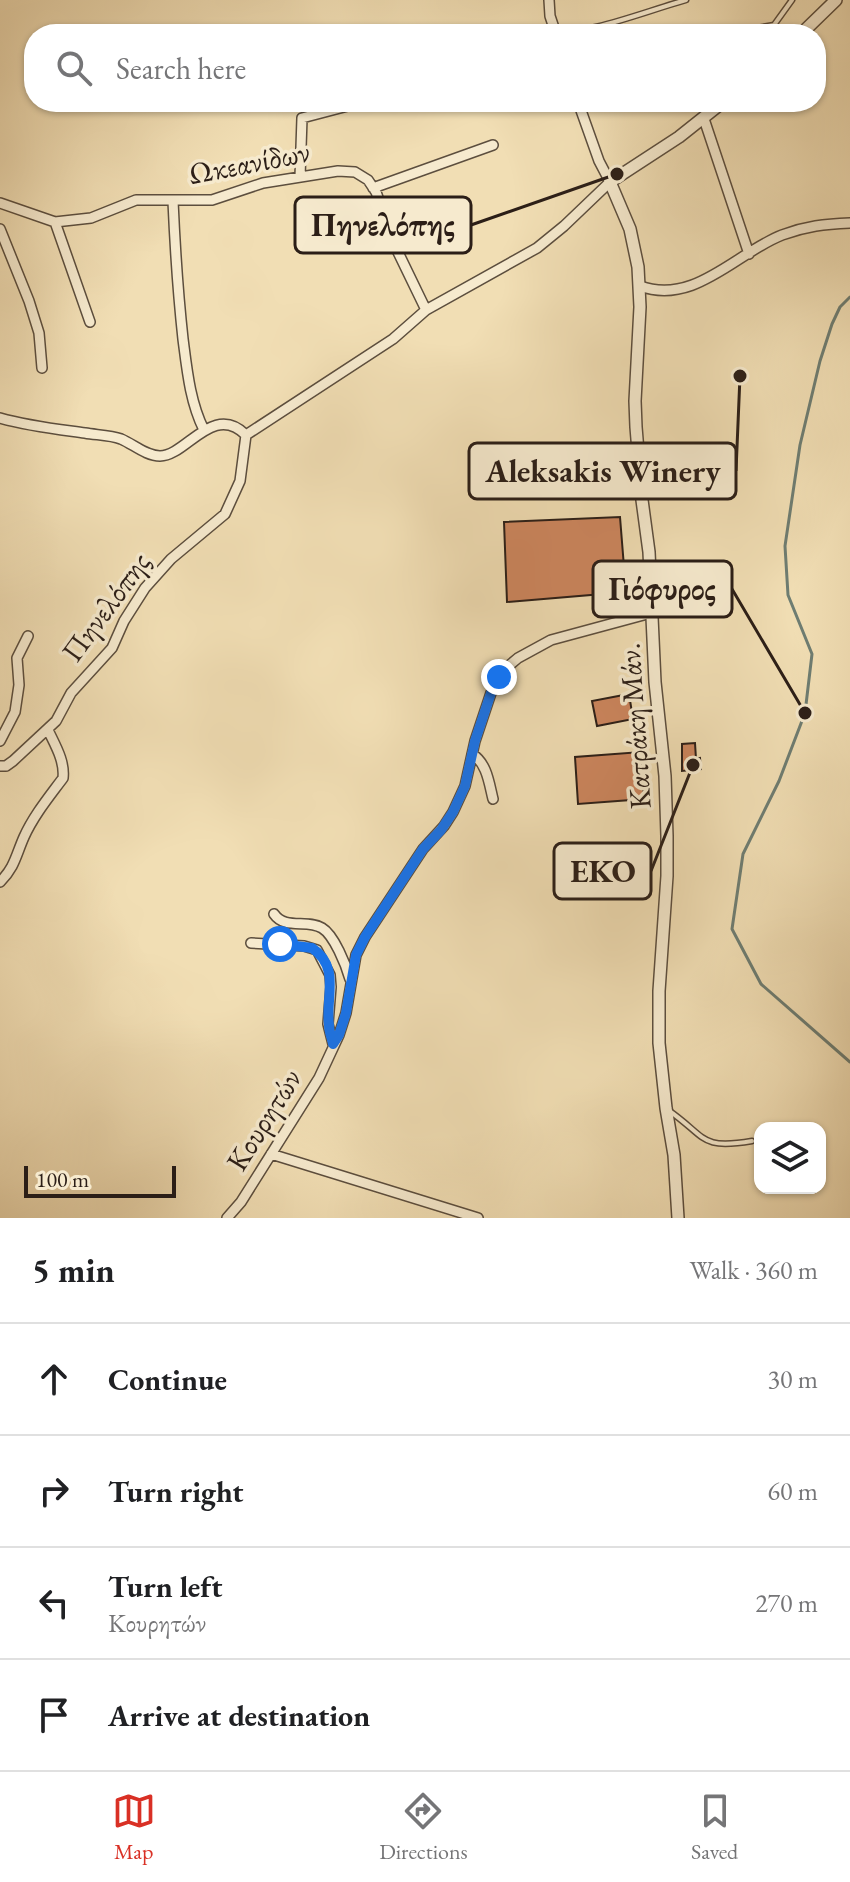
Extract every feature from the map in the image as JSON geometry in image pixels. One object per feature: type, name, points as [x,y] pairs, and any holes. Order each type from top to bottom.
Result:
[{"type":"street","points":[[549,0],[553,24]]},
{"type":"street","points":[[811,24],[833,1]]},
{"type":"street","points":[[300,177],[302,118],[325,112]]},
{"type":"street","points":[[582,112],[610,182]]},
{"type":"street","points":[[0,418],[119,438],[156,457],[168,456],[204,430],[226,424],[238,427],[246,435],[393,339],[426,310],[537,248],[610,182],[712,112]]},
{"type":"street","points":[[704,119],[749,254]]},
{"type":"street","points":[[426,310],[401,259],[373,188],[493,145]]},
{"type":"street","name":"Ωκεανίδων","points":[[0,203],[55,222],[91,218],[136,200],[212,200],[248,186],[338,171],[355,172],[368,180],[373,188]]},
{"type":"street","name":"Κατράκη Μάν.","points":[[610,182],[636,249],[640,286],[636,427],[649,552],[655,682],[665,776],[667,876],[659,1013],[660,1059],[674,1155],[678,1218]]},
{"type":"street","points":[[173,201],[177,288],[186,365],[195,413],[204,430]]},
{"type":"street","points":[[55,222],[90,322]]},
{"type":"street","points":[[640,286],[671,291],[696,284],[780,236],[816,224],[850,223]]},
{"type":"street","points":[[0,229],[39,333],[42,368]]},
{"type":"street","name":"Πηνελόπης","points":[[0,766],[13,761],[48,730],[63,711],[71,693],[112,648],[128,613],[145,588],[171,559],[225,514],[240,481],[246,435]]},
{"type":"street","name":"Κουρητών","points":[[227,1218],[241,1202],[316,1085],[342,1024],[356,955],[423,849],[447,823],[465,786],[472,754],[499,677],[514,661],[551,640],[651,613]]},
{"type":"street","points":[[0,741],[15,712],[19,685],[17,658],[28,636]]},
{"type":"street","points":[[0,882],[16,861],[34,818],[63,778],[62,763],[48,730]]},
{"type":"street","points":[[472,754],[484,766],[493,799]]},
{"type":"street","points":[[274,914],[284,922],[314,925],[326,930],[352,986]]},
{"type":"street","points":[[251,943],[304,946],[317,950],[331,981],[328,1024],[333,1044]]},
{"type":"street","points":[[271,1154],[478,1218]]},
{"type":"lane","points":[[604,24],[686,0]]},
{"type":"lane","points":[[775,24],[792,0]]},
{"type":"lane","points":[[666,1108],[705,1141],[715,1145],[752,1141]]},
{"type":"building","points":[[620,517],[626,592],[507,602],[504,522]]},
{"type":"building","points":[[629,694],[633,719],[597,726],[592,701]]},
{"type":"building","points":[[695,743],[696,759],[700,758],[701,769],[682,771],[682,744]]},
{"type":"building","points":[[641,752],[644,799],[578,804],[575,757]]},
{"type":"waterway","points":[[850,297],[840,307],[832,324],[820,361],[800,445],[785,546],[788,595],[812,654],[805,713],[779,781],[743,854],[732,929],[761,984],[850,1062]]},
{"type":"place","name":"Πηνελόπης","points":[[617,174]]},
{"type":"place","name":"Aleksakis Winery","points":[[740,376]]},
{"type":"place","name":"Γιόφυρος","points":[[805,713]]},
{"type":"place","name":"EKO","points":[[693,765]]},
{"type":"route","points":[[280,944],[317,950],[324,962],[331,981],[328,1024],[333,1044],[346,1013],[358,951],[423,849],[453,812],[465,786],[475,741],[499,677]]}]
